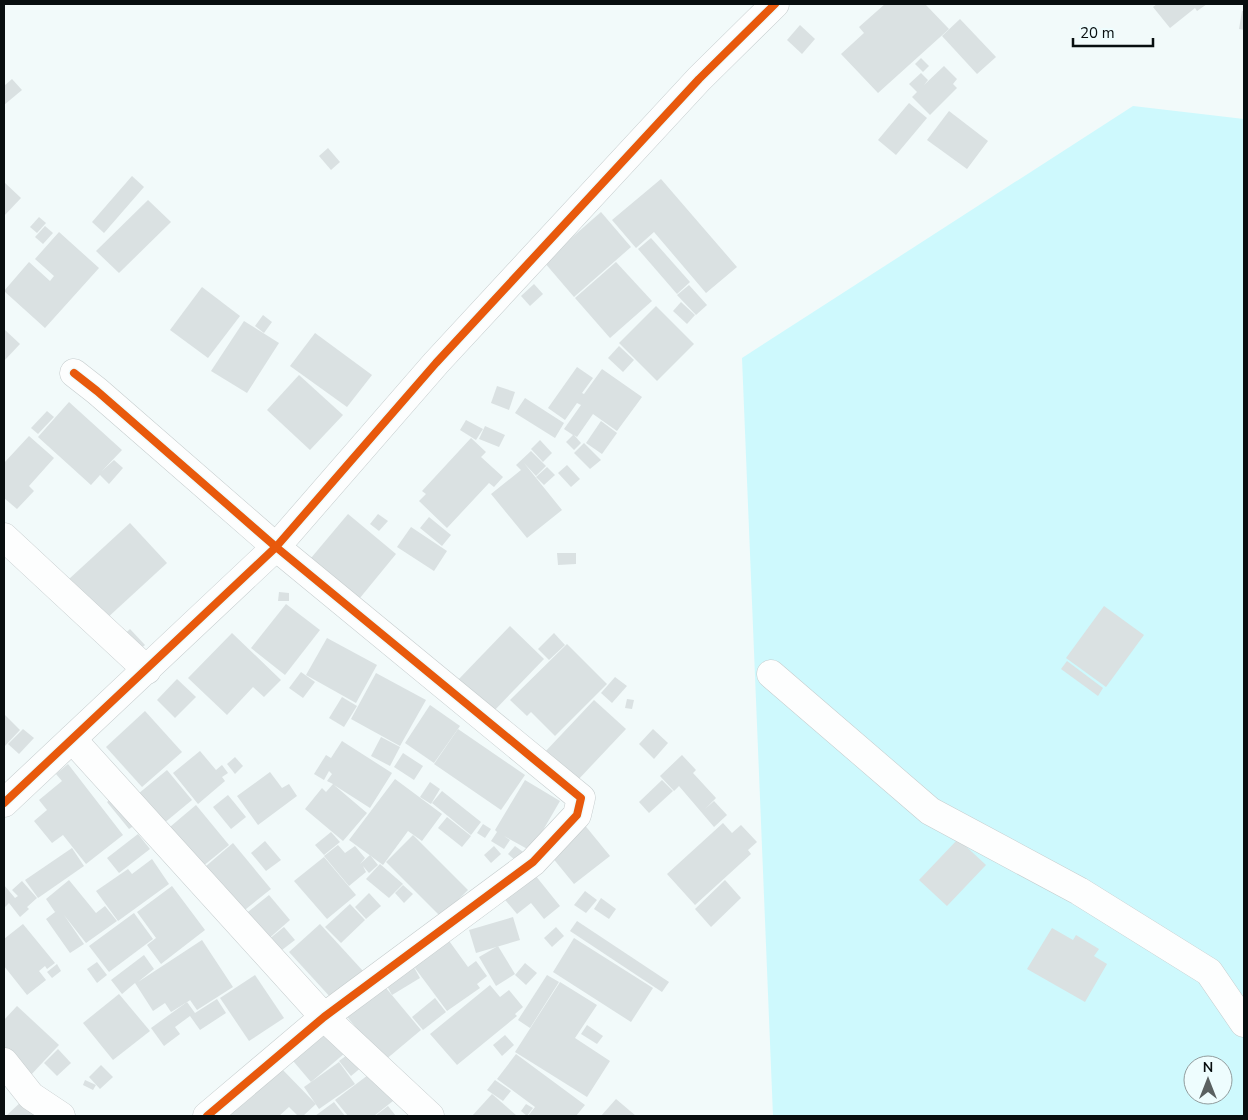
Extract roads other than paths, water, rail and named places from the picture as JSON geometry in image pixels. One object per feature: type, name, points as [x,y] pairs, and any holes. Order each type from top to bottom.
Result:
[{"type":"street","points":[[4,803],[276,547],[436,363],[699,79],[775,4]]},
{"type":"street","points":[[74,373],[276,547],[581,798],[577,815],[533,862],[324,1017],[207,1116]]},
{"type":"street","points":[[4,536],[147,670]]},
{"type":"street","points":[[771,674],[930,811],[1079,891],[1208,972],[1244,1023]]},
{"type":"street","points":[[72,739],[324,1017],[430,1116]]},
{"type":"street","points":[[4,1062],[31,1096],[61,1116]]}]
